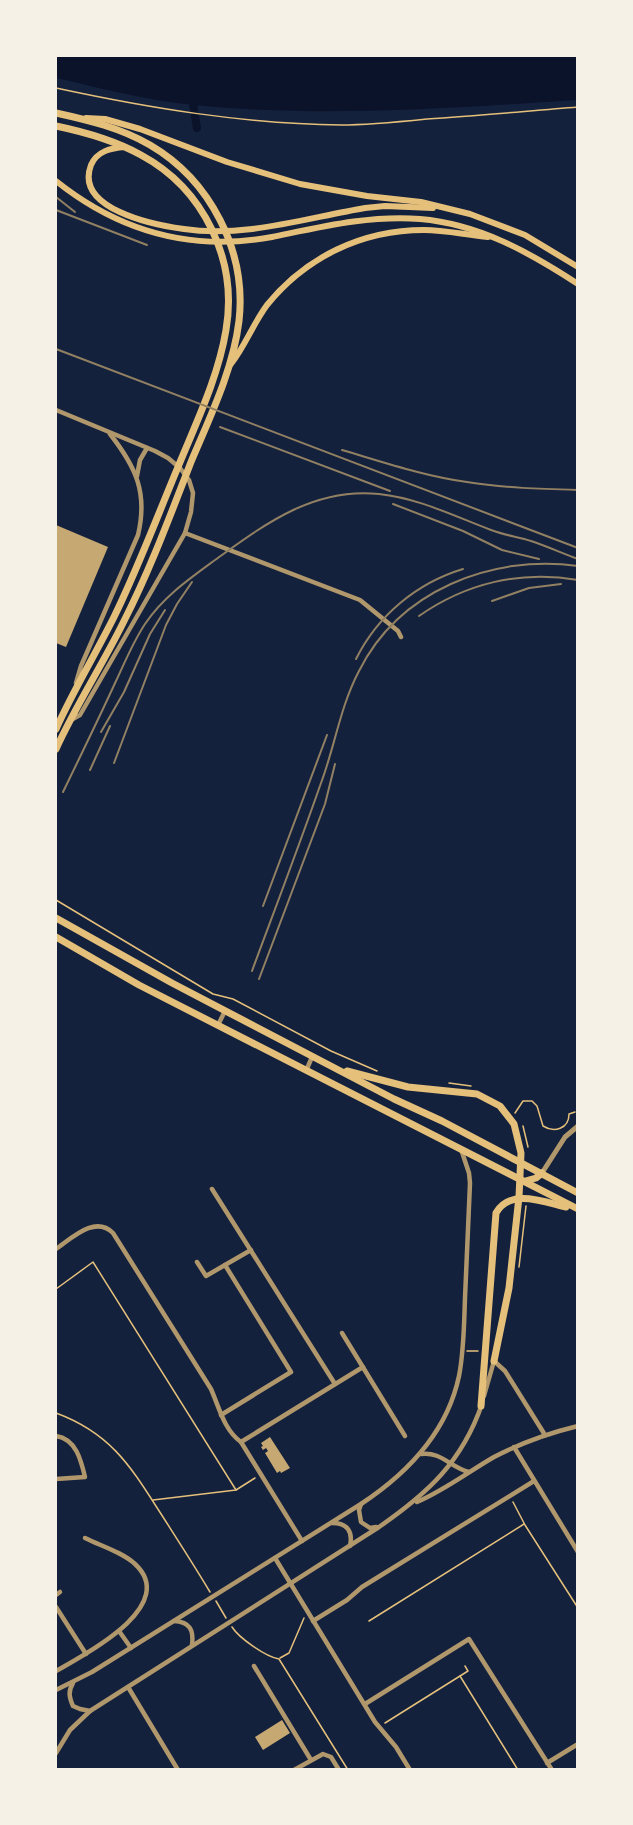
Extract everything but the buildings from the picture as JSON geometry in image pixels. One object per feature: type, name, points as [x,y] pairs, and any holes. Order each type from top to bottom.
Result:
[{"type":"main road","points":[[56,113],[114,129],[150,145],[187,173],[210,203],[227,235],[238,277],[239,320],[229,367],[172,511],[123,623],[68,721],[56,749]]},
{"type":"main road","points":[[77,118],[105,119],[140,129],[227,162],[300,184],[367,196],[421,202],[488,219],[525,235],[578,267]]},
{"type":"main road","points":[[56,126],[97,136],[126,147],[159,166],[177,181],[201,209],[215,236],[223,257],[228,288],[228,319],[224,341],[209,389],[125,593],[56,729]]},
{"type":"main road","points":[[126,147],[105,150],[93,161],[89,178],[95,197],[111,207],[168,226],[201,231],[235,230],[365,208],[386,206],[452,209]]},
{"type":"main road","points":[[56,181],[84,202],[110,216],[152,233],[184,240],[238,242],[360,220],[397,218],[447,222],[498,238],[539,258],[578,284]]},
{"type":"main road","points":[[229,367],[266,307],[282,288],[321,257],[341,247],[386,233],[423,230],[498,238]]},
{"type":"main road","points":[[56,912],[72,927]]},
{"type":"main road","points":[[56,918],[312,1057],[442,1121],[578,1193]]},
{"type":"main road","points":[[57,938],[139,985],[577,1209]]},
{"type":"main road","points":[[333,1068],[408,1087],[477,1094],[494,1101],[505,1111],[514,1125],[519,1140],[521,1170],[517,1223],[509,1288],[494,1361]]},
{"type":"main road","points":[[522,1182],[536,1178],[542,1173]]},
{"type":"main road","points":[[481,1406],[496,1213],[503,1204],[516,1199],[577,1209]]},
{"type":"street","points":[[56,410],[173,461],[189,480],[193,502],[185,533],[80,715],[68,721]]},
{"type":"street","points":[[73,695],[81,666],[138,535],[142,520],[142,500],[137,476],[127,456],[108,432]]},
{"type":"street","points":[[137,476],[140,460],[147,448]]},
{"type":"street","points":[[185,533],[360,600],[398,631],[401,637]]},
{"type":"street","points":[[218,1025],[225,1011]]},
{"type":"street","points":[[305,1071],[312,1057]]},
{"type":"street","points":[[542,1173],[565,1137],[578,1126]]},
{"type":"street","points":[[56,1690],[131,1648],[361,1504],[388,1486],[421,1454],[435,1433],[455,1392],[463,1350],[470,1183],[468,1166],[461,1149]]},
{"type":"street","points":[[212,1190],[335,1384]]},
{"type":"street","points":[[56,1249],[92,1226],[105,1226],[113,1233],[210,1387],[220,1415],[235,1438],[241,1442],[302,1541]]},
{"type":"street","points":[[197,1262],[206,1276],[251,1250]]},
{"type":"street","points":[[220,1415],[291,1372],[225,1265]]},
{"type":"street","points":[[342,1333],[405,1436]]},
{"type":"street","points":[[56,1753],[70,1730],[90,1711],[350,1546],[412,1504],[451,1463],[469,1433],[481,1406],[494,1361],[505,1371],[545,1435]]},
{"type":"street","points":[[241,1442],[363,1367]]},
{"type":"street","points":[[412,1504],[432,1495],[514,1447],[578,1426]]},
{"type":"street","points":[[56,1436],[68,1441],[77,1452],[85,1477],[56,1479]]},
{"type":"street","points":[[514,1447],[578,1552]]},
{"type":"street","points":[[421,1454],[439,1455],[461,1470],[470,1472]]},
{"type":"street","points":[[313,1621],[347,1600],[352,1594],[534,1481]]},
{"type":"street","points":[[361,1504],[360,1522],[370,1528],[379,1527]]},
{"type":"street","points":[[331,1523],[344,1524],[349,1529],[350,1546]]},
{"type":"street","points":[[56,1671],[119,1631],[140,1608],[145,1598],[145,1581],[137,1566],[130,1560],[85,1538]]},
{"type":"street","points":[[275,1558],[375,1722],[396,1747],[410,1770]]},
{"type":"street","points":[[56,1607],[86,1654]]},
{"type":"street","points":[[174,1621],[182,1621],[189,1626],[193,1634],[192,1645]]},
{"type":"street","points":[[119,1631],[131,1648]]},
{"type":"street","points":[[365,1704],[470,1638],[552,1770]]},
{"type":"street","points":[[254,1666],[311,1760]]},
{"type":"street","points":[[72,1683],[69,1696],[73,1706],[90,1711]]},
{"type":"street","points":[[128,1687],[178,1770]]},
{"type":"street","points":[[547,1763],[578,1744]]},
{"type":"street","points":[[294,1770],[323,1754],[332,1757],[339,1770]]},
{"type":"path","points":[[56,88],[131,104],[178,111],[311,124],[393,122],[578,107]]},
{"type":"path","points":[[56,900],[213,994],[233,999],[331,1051],[383,1073]]},
{"type":"path","points":[[515,1113],[519,1103],[532,1101],[537,1106],[543,1126],[553,1130],[566,1124],[569,1120],[568,1114],[575,1112]]},
{"type":"path","points":[[56,1289],[93,1262],[236,1490]]},
{"type":"path","points":[[467,1351],[479,1351]]},
{"type":"path","points":[[56,1413],[83,1425],[114,1448],[131,1467],[236,1634],[272,1658],[279,1659],[289,1653],[305,1616]]},
{"type":"path","points":[[152,1501],[236,1490],[260,1474]]},
{"type":"path","points":[[510,1496],[524,1524],[578,1608]]},
{"type":"path","points":[[369,1621],[524,1524]]},
{"type":"path","points":[[279,1659],[348,1770]]},
{"type":"path","points":[[381,1726],[468,1671],[465,1666]]},
{"type":"path","points":[[460,1676],[518,1770]]},
{"type":"water","points":[[56,56],[577,56],[577,100],[434,109],[338,111],[242,109],[194,105],[142,97],[56,78]]},
{"type":"waterway","points":[[193,105],[194,109]]},
{"type":"waterway","points":[[195,116],[197,128]]},
{"type":"railway","points":[[56,197],[75,212]]},
{"type":"railway","points":[[56,210],[147,245]]},
{"type":"railway","points":[[56,349],[578,548]]},
{"type":"railway","points":[[220,427],[390,491]]},
{"type":"railway","points":[[342,450],[451,479],[509,487],[578,490]]},
{"type":"railway","points":[[63,792],[133,645],[152,614],[168,597],[196,574],[272,521],[291,511],[333,496],[355,493],[393,496],[422,503],[491,530],[531,541],[578,559]]},
{"type":"railway","points":[[393,504],[463,531],[502,550],[539,559]]},
{"type":"railway","points":[[252,971],[326,769],[347,698],[359,671],[376,643],[398,619],[423,599],[451,584],[481,573],[513,566],[545,564],[578,566]]},
{"type":"railway","points":[[356,659],[376,628],[400,603],[430,583],[463,569]]},
{"type":"railway","points":[[419,616],[456,595],[495,582],[536,577],[578,580]]},
{"type":"railway","points":[[114,763],[166,625],[192,582]]},
{"type":"railway","points":[[492,601],[529,588],[561,584]]},
{"type":"railway","points":[[101,732],[124,692],[150,634],[165,610]]},
{"type":"railway","points":[[90,770],[110,726]]},
{"type":"railway","points":[[263,906],[327,735]]},
{"type":"railway","points":[[259,979],[325,804],[335,764]]}]
